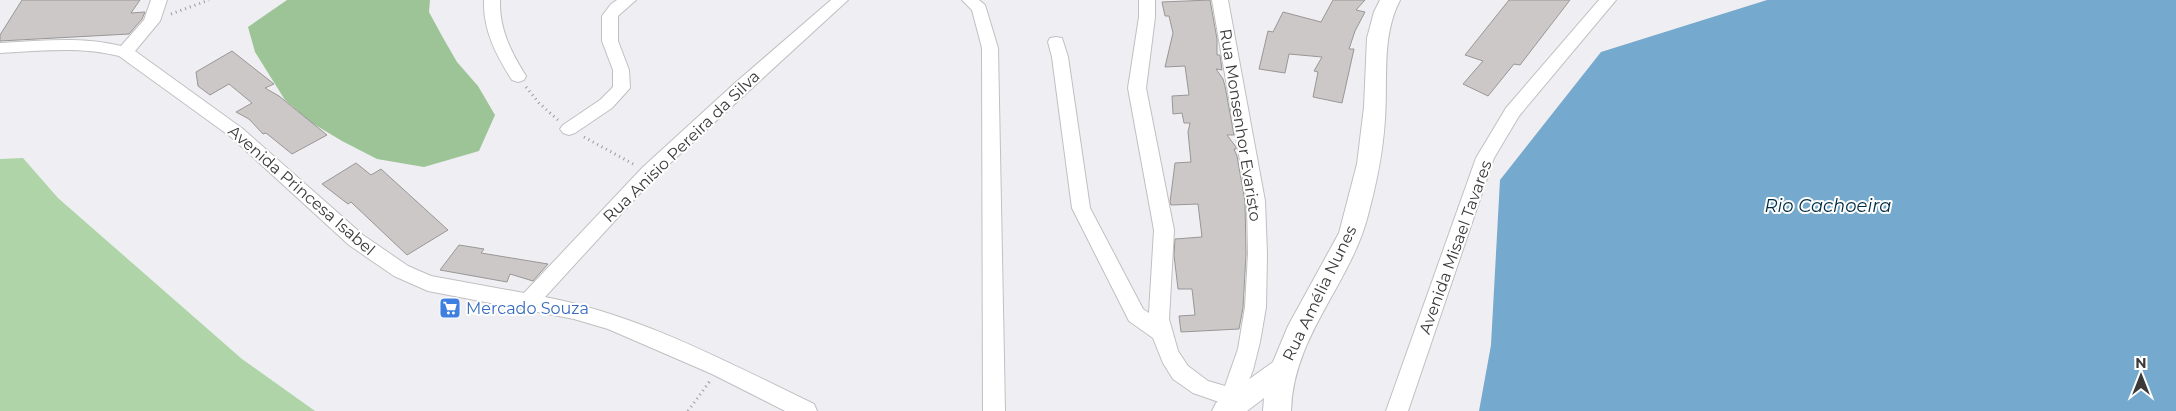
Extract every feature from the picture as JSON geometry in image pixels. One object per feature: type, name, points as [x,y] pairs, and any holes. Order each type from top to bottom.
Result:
[{"type":"main road","name":"Rua Amélia Nunes","points":[[1278,411],[1276,398],[1283,369],[1347,242],[1362,197],[1371,155],[1376,106],[1377,34],[1383,12],[1390,0]]},
{"type":"main road","points":[[1228,406],[1283,369]]},
{"type":"street","points":[[125,52],[152,21],[159,0]]},
{"type":"street","points":[[492,0],[495,31],[507,60],[518,76]]},
{"type":"street","points":[[568,128],[606,104],[621,88],[621,70],[610,41],[610,16],[617,7],[628,0]]},
{"type":"street","name":"Rua Anisio Pereira da Silva","points":[[528,301],[649,172],[754,74],[840,0]]},
{"type":"street","points":[[970,0],[979,8],[990,48],[994,411]]},
{"type":"street","points":[[1147,0],[1147,17],[1137,88],[1164,230],[1159,319],[1164,344],[1174,368],[1189,382],[1212,392],[1228,406]]},
{"type":"street","name":"Rua Monsenhor Evaristo","points":[[1220,0],[1254,192],[1257,225],[1256,304],[1250,343],[1228,406]]},
{"type":"street","name":"Avenida Misael Tavares","points":[[1397,411],[1485,158],[1512,112],[1607,1]]},
{"type":"street","points":[[1056,42],[1060,57],[1081,208],[1136,315],[1162,333]]},
{"type":"street","name":"Avenida Princesa Isabel","points":[[0,48],[79,44],[101,46],[125,52],[237,133],[356,240],[402,271],[428,283],[574,310],[614,323],[719,368],[806,411]]},
{"type":"path","points":[[152,21],[209,0]]},
{"type":"path","points":[[688,411],[719,368]]},
{"type":"green space","points":[[287,0],[430,0],[429,12],[442,36],[457,62],[478,86],[495,115],[479,151],[424,167],[377,159],[312,123],[285,100],[255,52],[248,27]]},
{"type":"green space","points":[[23,158],[58,198],[242,359],[315,411],[0,411],[0,159]]},
{"type":"water","name":"Rio Cachoeira","points":[[1767,0],[2176,0],[2176,411],[1479,411],[1491,345],[1500,180],[1601,52]]},
{"type":"building","points":[[22,0],[140,0],[131,13],[145,12],[142,19],[129,34],[0,41],[0,35]]},
{"type":"building","points":[[1210,0],[1217,39],[1217,55],[1220,55],[1222,70],[1216,69],[1223,79],[1225,86],[1234,135],[1227,135],[1236,147],[1234,149],[1245,201],[1246,254],[1243,308],[1239,329],[1181,332],[1179,316],[1195,315],[1192,289],[1178,289],[1174,255],[1175,239],[1202,237],[1198,204],[1171,205],[1170,202],[1175,163],[1191,162],[1188,132],[1190,123],[1184,123],[1182,113],[1173,114],[1172,96],[1189,95],[1185,66],[1165,67],[1173,33],[1169,16],[1165,16],[1162,2]]},
{"type":"building","points":[[1333,0],[1365,0],[1356,10],[1365,12],[1355,31],[1349,49],[1354,49],[1342,103],[1313,97],[1318,72],[1314,71],[1322,57],[1289,54],[1285,73],[1259,69],[1268,31],[1273,32],[1283,12],[1321,22]]},
{"type":"building","points":[[1509,0],[1570,0],[1520,65],[1514,64],[1488,96],[1463,84],[1483,61],[1465,55]]},
{"type":"building","points":[[232,51],[274,84],[265,88],[279,96],[327,135],[292,154],[266,133],[263,134],[249,119],[236,112],[252,103],[229,84],[210,95],[198,86],[196,72]]},
{"type":"building","points":[[356,163],[371,175],[381,169],[448,230],[407,255],[351,202],[348,204],[322,184]]},
{"type":"building","points":[[459,245],[484,249],[481,253],[548,264],[533,281],[510,274],[507,282],[440,270]]},
{"type":"place","name":"Mercado Souza","points":[[450,308]]}]
